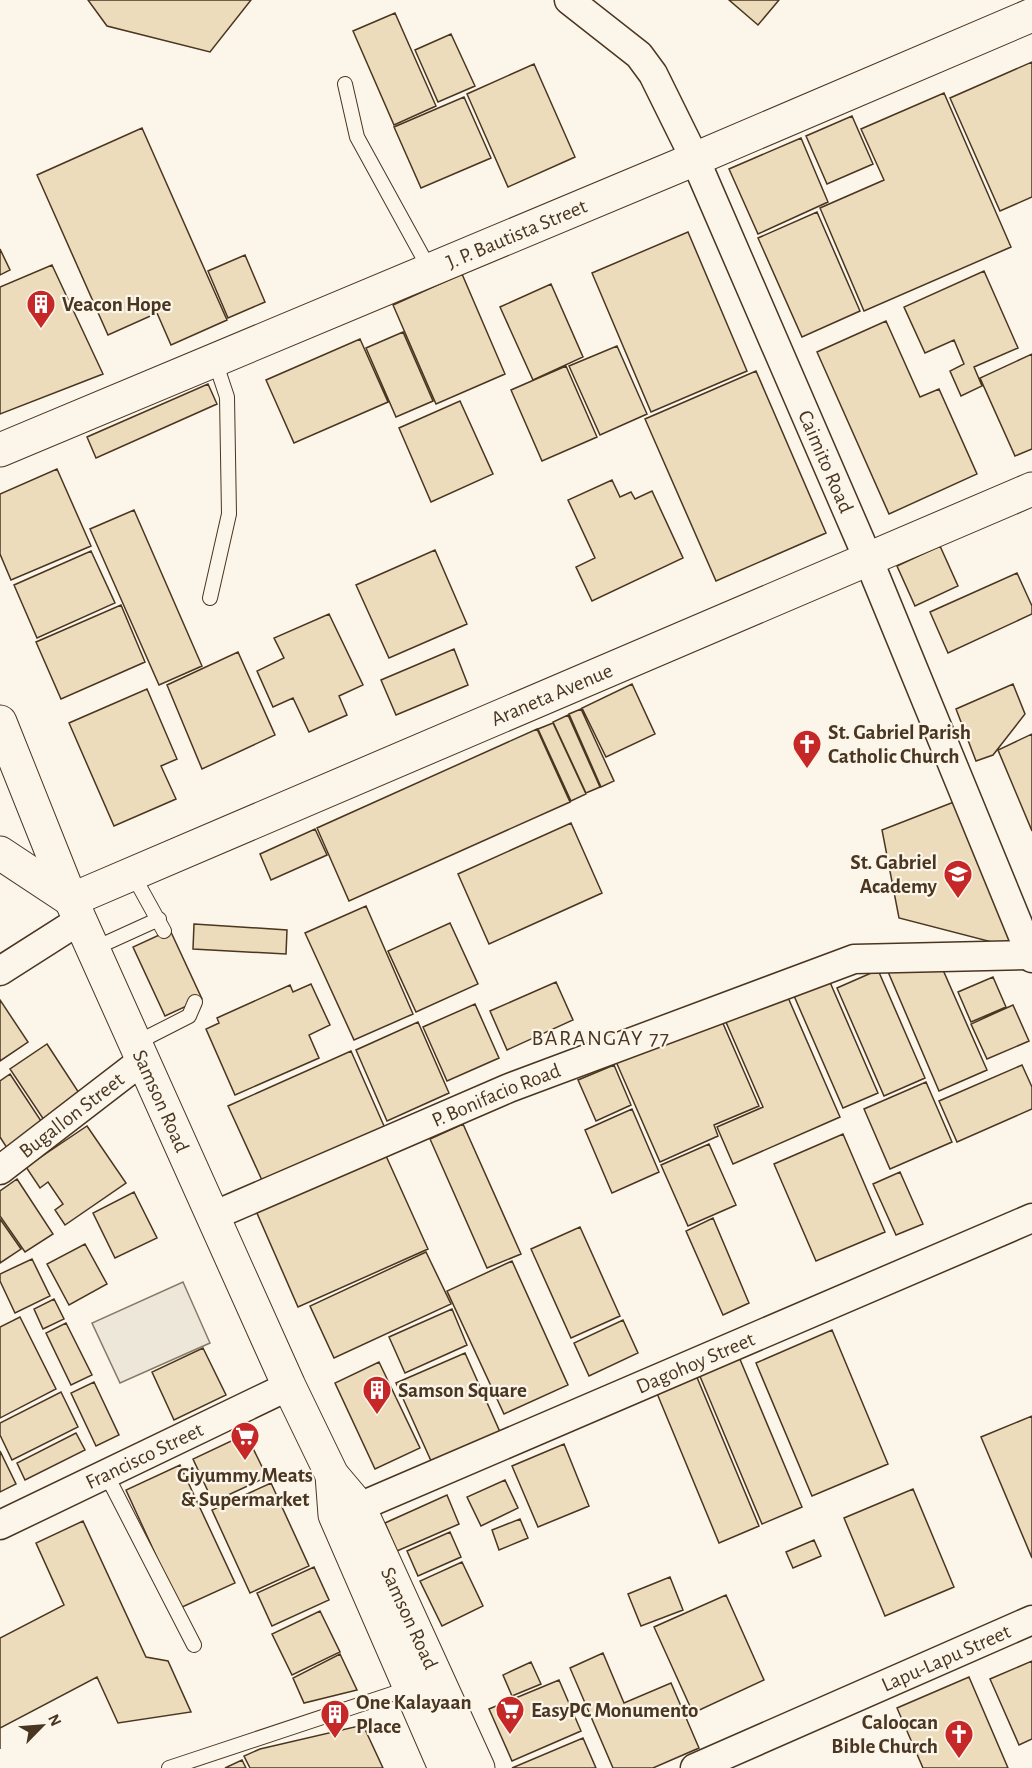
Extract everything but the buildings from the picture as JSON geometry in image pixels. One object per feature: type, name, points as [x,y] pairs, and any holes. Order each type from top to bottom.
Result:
[{"type":"main road","name":"J. P. Bautista Street","points":[[0,450],[1032,15]]},
{"type":"main road","name":"Araneta Avenue","points":[[76,910],[133,875],[869,561],[1032,489]]},
{"type":"main road","name":"Samson Road","points":[[0,722],[93,950],[289,1386],[332,1475],[359,1507],[478,1768]]},
{"type":"main road","points":[[0,853],[76,910]]},
{"type":"main road","name":"Samson Road","points":[[332,1475],[335,1515],[445,1768]]},
{"type":"street","name":"Caimito Road","points":[[569,0],[639,55],[653,74],[695,159],[869,561],[1032,956]]},
{"type":"street","points":[[0,971],[76,910]]},
{"type":"street","name":"P. Bonifacio Road","points":[[213,1216],[509,1088],[854,959],[1032,956]]},
{"type":"street","name":"Bugallon Street","points":[[0,1170],[139,1051]]},
{"type":"street","name":"Dagohoy Street","points":[[359,1507],[1032,1218]]},
{"type":"street","name":"Francisco Street","points":[[0,1525],[289,1386]]},
{"type":"street","name":"Lapu-Lapu Street","points":[[695,1768],[1032,1620]]},
{"type":"lane","points":[[345,84],[357,137],[430,270]]},
{"type":"lane","points":[[210,598],[229,514],[227,398],[215,361]]},
{"type":"lane","points":[[93,950],[162,925],[133,875]]},
{"type":"lane","points":[[139,1051],[189,1016],[195,1002]]},
{"type":"lane","points":[[105,1474],[194,1645]]},
{"type":"lane","points":[[169,1768],[410,1688]]},
{"type":"shaded area","points":[[183,1282],[210,1343],[120,1383],[92,1323]]},
{"type":"place","name":"Veacon Hope","points":[[41,330]]},
{"type":"place","name":"St. Gabriel Parish Catholic Church","points":[[807,770]]},
{"type":"place","name":"St. Gabriel Academy","points":[[958,900]]},
{"type":"place","name":"Samson Square","points":[[377,1416]]},
{"type":"place","name":"Giyummy Meats & Supermarket","points":[[245,1462]]},
{"type":"place","name":"EasyPC Monumento","points":[[510,1736]]},
{"type":"place","name":"One Kalayaan Place","points":[[335,1740]]},
{"type":"place","name":"Caloocan Bible Church","points":[[959,1760]]},
{"type":"district","name":"BARANGAY 77","points":[[601,1037]]}]
